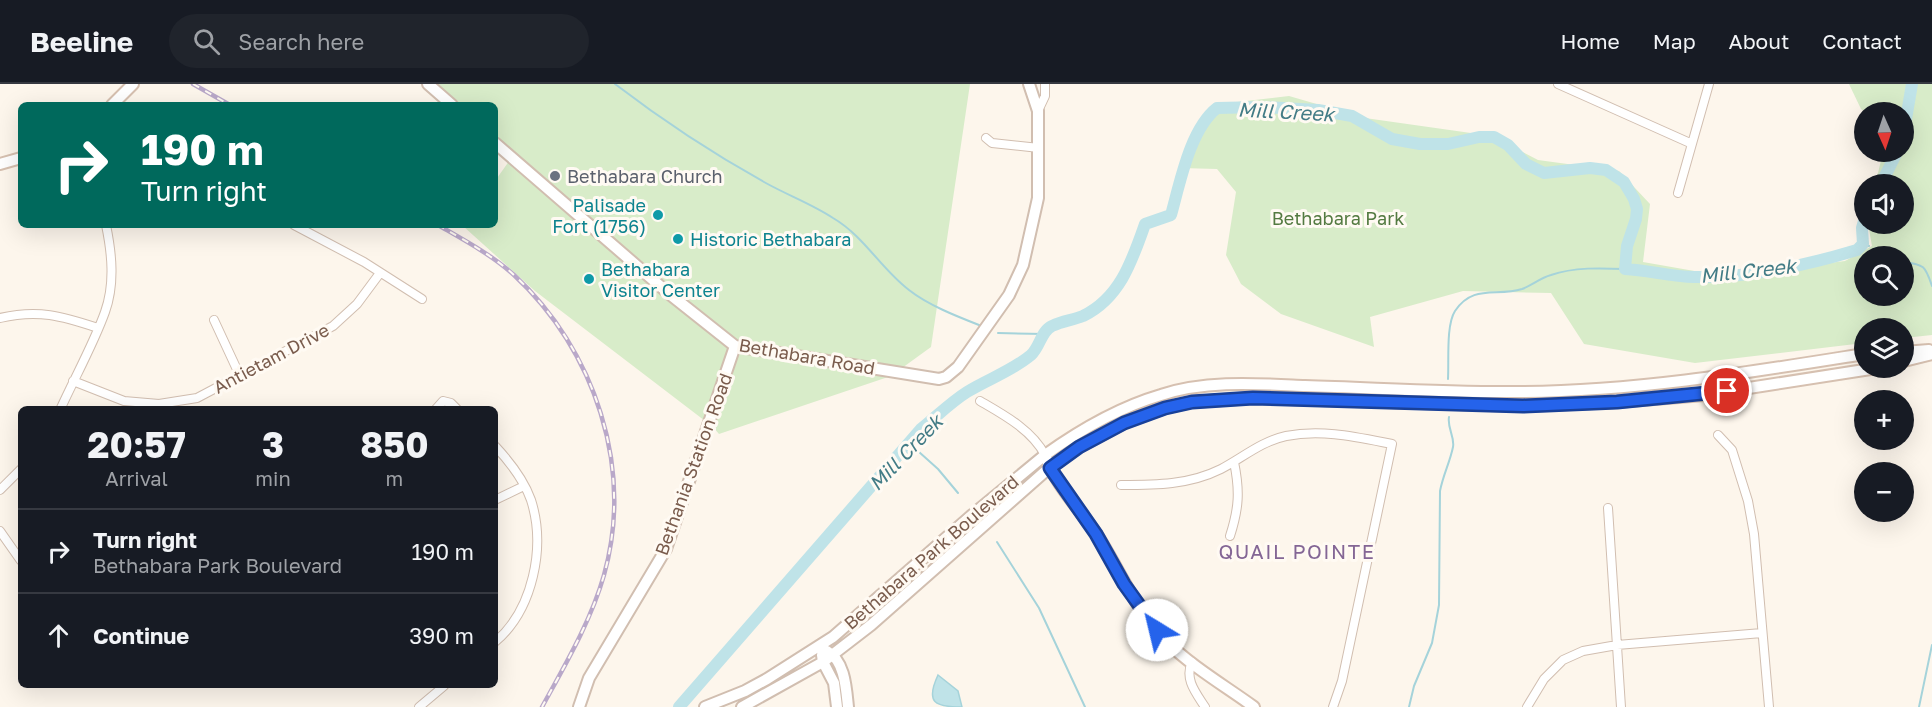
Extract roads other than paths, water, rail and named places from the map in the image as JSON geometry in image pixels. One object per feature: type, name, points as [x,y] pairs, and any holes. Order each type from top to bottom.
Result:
[{"type":"street","points":[[115,102],[133,84]]},
{"type":"street","points":[[428,84],[449,102]]},
{"type":"street","points":[[986,138],[992,143],[1039,148],[1038,111],[1029,84]]},
{"type":"street","points":[[1038,111],[1045,96],[1045,84]]},
{"type":"street","points":[[1558,84],[1690,143]]},
{"type":"street","points":[[1678,193],[1690,143],[1709,84]]},
{"type":"street","name":"Bethabara Road","points":[[498,145],[668,292],[735,346],[939,379],[958,368],[1017,280],[1029,243],[1038,198],[1039,148]]},
{"type":"street","points":[[0,164],[18,159]]},
{"type":"street","points":[[62,406],[105,312],[111,280],[112,251],[107,228]]},
{"type":"street","points":[[300,228],[364,262],[422,299]]},
{"type":"street","name":"Antietam Drive","points":[[73,381],[124,400],[159,404],[197,398],[333,326],[357,304],[380,273]]},
{"type":"street","points":[[0,318],[23,314],[55,315],[98,328]]},
{"type":"street","points":[[214,320],[240,376]]},
{"type":"street","name":"Bethania Station Road","points":[[579,707],[589,678],[666,549],[735,346]]},
{"type":"street","points":[[1914,352],[1932,352]]},
{"type":"street","points":[[1914,358],[1932,352]]},
{"type":"street","name":"Bethabara Park Boulevard","points":[[705,707],[766,679],[820,646],[862,614],[971,516],[1073,435],[1161,394],[1190,388],[1252,384],[1523,392],[1615,388],[1701,379],[1854,356]]},
{"type":"street","name":"Bethabara Park Boulevard","points":[[742,707],[823,662],[871,625],[1050,468],[1079,447],[1124,423],[1165,408],[1192,402],[1253,398],[1523,406],[1628,402],[1704,395],[1854,372]]},
{"type":"street","points":[[439,406],[443,401],[454,406]]},
{"type":"street","points":[[980,401],[1009,417],[1040,444],[1050,468],[1096,534],[1124,584],[1165,640],[1254,707]]},
{"type":"street","points":[[1121,485],[1177,483],[1203,477],[1273,440],[1300,434],[1336,434],[1392,444],[1342,681],[1333,707]]},
{"type":"street","points":[[1718,435],[1732,450],[1748,501],[1754,534],[1768,707]]},
{"type":"street","points":[[498,449],[510,462],[531,499],[536,524],[537,558],[530,588],[518,613],[498,640]]},
{"type":"street","points":[[1230,536],[1238,510],[1239,486],[1234,462]]},
{"type":"street","points":[[0,490],[18,472]]},
{"type":"street","points":[[498,499],[524,486]]},
{"type":"street","points":[[1608,508],[1621,707]]},
{"type":"street","points":[[0,531],[18,557]]},
{"type":"street","points":[[1527,707],[1544,679],[1563,660],[1582,651],[1617,645],[1762,633]]},
{"type":"street","points":[[820,646],[833,654],[843,674],[848,707]]},
{"type":"street","points":[[820,646],[823,662],[834,683],[837,707]]},
{"type":"street","points":[[1192,662],[1188,670],[1190,684],[1205,707]]},
{"type":"street","points":[[419,707],[442,688]]},
{"type":"water","points":[[938,675],[958,691],[962,707],[945,706],[935,702],[932,692]]},
{"type":"waterway","points":[[615,84],[725,160],[817,208],[844,225],[899,282],[925,301],[979,325]]},
{"type":"waterway","name":"Mill Creek","points":[[1909,102],[1912,84]]},
{"type":"waterway","name":"Mill Creek","points":[[679,707],[921,429],[961,396],[1016,366],[1031,355],[1048,328],[1083,316],[1096,308],[1115,289],[1129,265],[1145,224],[1171,215],[1193,143],[1208,117],[1217,108],[1263,107],[1318,110],[1352,116],[1392,139],[1420,144],[1448,144],[1479,137],[1494,137],[1508,145],[1526,164],[1544,173],[1590,168],[1606,170],[1624,182],[1637,209],[1627,246],[1625,269],[1685,277],[1756,273],[1797,266],[1857,250],[1863,244],[1862,234]]},
{"type":"waterway","name":"Mill Creek","points":[[1886,174],[1892,162]]},
{"type":"waterway","name":"Mill Creek","points":[[1863,244],[1869,246]]},
{"type":"waterway","points":[[1914,264],[1923,267],[1932,286]]},
{"type":"waterway","points":[[1448,379],[1449,334],[1452,317],[1469,297],[1522,289],[1560,272],[1597,268],[1625,269]]},
{"type":"waterway","points":[[998,333],[1044,334]]},
{"type":"waterway","points":[[1409,707],[1414,686],[1432,643],[1439,605],[1440,491],[1453,443],[1449,417]]},
{"type":"waterway","points":[[909,443],[938,469],[958,493]]},
{"type":"waterway","points":[[997,542],[1039,608],[1085,707]]},
{"type":"waterway","points":[[1919,707],[1932,645]]},
{"type":"railway","points":[[193,84],[225,102]]},
{"type":"railway","points":[[443,228],[478,248],[514,275],[542,305],[566,338],[586,375],[601,413],[610,453],[614,494],[612,534],[604,575],[585,626],[542,707]]},
{"type":"place","name":"Bethabara Church","points":[[555,176]]},
{"type":"place","name":"Palisade Fort (1756)","points":[[658,215]]},
{"type":"place","name":"Historic Bethabara","points":[[678,239]]},
{"type":"place","name":"Bethabara Visitor Center","points":[[589,279]]},
{"type":"district","name":"QUAIL POINTE","points":[[1297,551]]},
{"type":"park label","name":"Bethabara Park","points":[[1338,218]]}]
